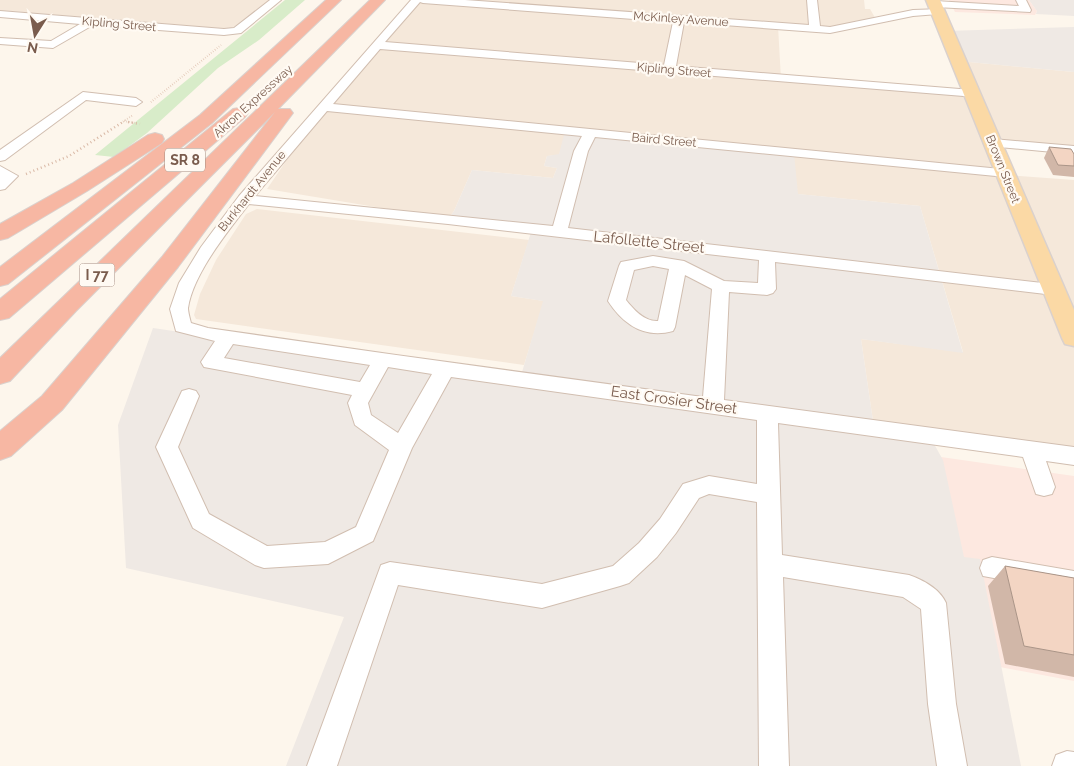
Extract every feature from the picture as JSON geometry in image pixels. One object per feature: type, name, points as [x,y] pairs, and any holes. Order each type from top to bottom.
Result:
[{"type":"highway","name":"Akron Expressway","points":[[0,279],[206,119],[282,51],[334,0]]},
{"type":"highway","name":"Akron Expressway","points":[[0,312],[220,131],[363,0]]},
{"type":"highway","name":"I 77","points":[[0,374],[67,305],[198,179],[378,0]]},
{"type":"highway","points":[[0,448],[52,403],[170,262],[311,78],[327,50]]},
{"type":"highway","points":[[0,233],[129,156],[282,51]]},
{"type":"highway","points":[[0,228],[129,156]]},
{"type":"main road","name":"Brown Street","points":[[935,5],[1074,338]]},
{"type":"street","name":"Kipling Street","points":[[0,14],[237,32],[276,0]]},
{"type":"street","name":"Burkhardt Avenue","points":[[275,343],[194,331],[183,327],[178,317],[179,308],[202,257],[244,199],[417,0]]},
{"type":"street","name":"McKinley Avenue","points":[[423,0],[815,29],[839,29],[913,13],[935,5],[1026,10],[1021,0]]},
{"type":"street","points":[[567,11],[572,0]]},
{"type":"street","points":[[812,0],[815,29]]},
{"type":"street","points":[[669,70],[679,19]]},
{"type":"street","points":[[0,41],[53,45],[92,22]]},
{"type":"street","points":[[55,32],[73,33]]},
{"type":"street","name":"Kipling Street","points":[[377,45],[972,94]]},
{"type":"street","points":[[0,157],[83,96],[136,102]]},
{"type":"street","name":"Baird Street","points":[[323,107],[1006,173]]},
{"type":"street","points":[[559,232],[581,151],[590,133]]},
{"type":"street","points":[[993,143],[1074,150]]},
{"type":"street","points":[[0,186],[6,173]]},
{"type":"street","name":"Lafollette Street","points":[[244,199],[559,232],[1054,289]]},
{"type":"street","points":[[678,265],[721,286],[766,289],[767,256]]},
{"type":"street","points":[[714,405],[721,286]]},
{"type":"street","points":[[229,336],[211,362],[365,390]]},
{"type":"street","name":"East Crosier Street","points":[[275,343],[383,358],[445,369],[1074,456]]},
{"type":"street","points":[[286,376],[303,347]]},
{"type":"street","points":[[383,358],[358,403],[362,419],[401,447]]},
{"type":"street","points":[[189,396],[167,447],[201,521],[264,557],[328,553],[365,534],[401,447],[445,369]]},
{"type":"street","points":[[767,413],[774,766]]},
{"type":"street","points":[[1032,450],[1044,487]]},
{"type":"street","points":[[322,766],[390,573],[542,596],[620,575],[653,544],[668,526],[691,491],[709,486],[769,495]]},
{"type":"street","points":[[770,564],[909,586],[933,603],[942,704],[952,766]]},
{"type":"street","points":[[992,568],[1074,582]]},
{"type":"path","points":[[124,121],[140,124]]},
{"type":"shaded area","points":[[0,0],[274,0],[231,29],[10,11],[0,12]]},
{"type":"shaded area","points":[[417,0],[864,0],[865,9],[870,9],[877,21],[839,29],[778,26],[781,79],[972,94],[959,61],[1074,72],[1074,150],[994,143],[1007,175],[1074,180],[1074,456],[874,428],[861,339],[963,352],[920,206],[797,194],[562,145],[559,155],[547,156],[544,166],[557,168],[553,178],[472,170],[454,211],[448,219],[267,189],[323,107]]},
{"type":"shaded area","points":[[949,0],[1029,0],[1037,11],[1035,15],[955,12]]},
{"type":"shaded area","points":[[1029,0],[1074,0],[1074,16],[1036,14],[1037,11]]},
{"type":"shaded area","points":[[1074,27],[1074,72],[959,61],[946,31]]},
{"type":"shaded area","points":[[565,131],[794,153],[798,194],[920,206],[963,353],[861,339],[874,428],[520,379],[543,301],[511,296],[532,229],[448,219],[454,211],[472,170],[553,178],[557,168],[544,166],[547,156],[559,154]]},
{"type":"shaded area","points":[[257,209],[529,240],[511,296],[544,301],[524,365],[196,319],[194,315],[200,294],[216,260],[246,214]]},
{"type":"shaded area","points":[[153,328],[934,444],[943,460],[964,557],[980,559],[1021,766],[286,766],[344,617],[126,568],[118,425]]},
{"type":"shaded area","points":[[941,457],[1074,476],[1074,681],[1000,667],[977,561],[960,557]]},
{"type":"green space","points":[[285,0],[305,0],[259,40],[218,68],[147,133],[114,157],[95,155]]},
{"type":"building","points":[[1049,147],[1071,149],[1074,154],[1074,166],[1058,165]]},
{"type":"building","points":[[1005,566],[1074,578],[1074,655],[1024,646]]}]
